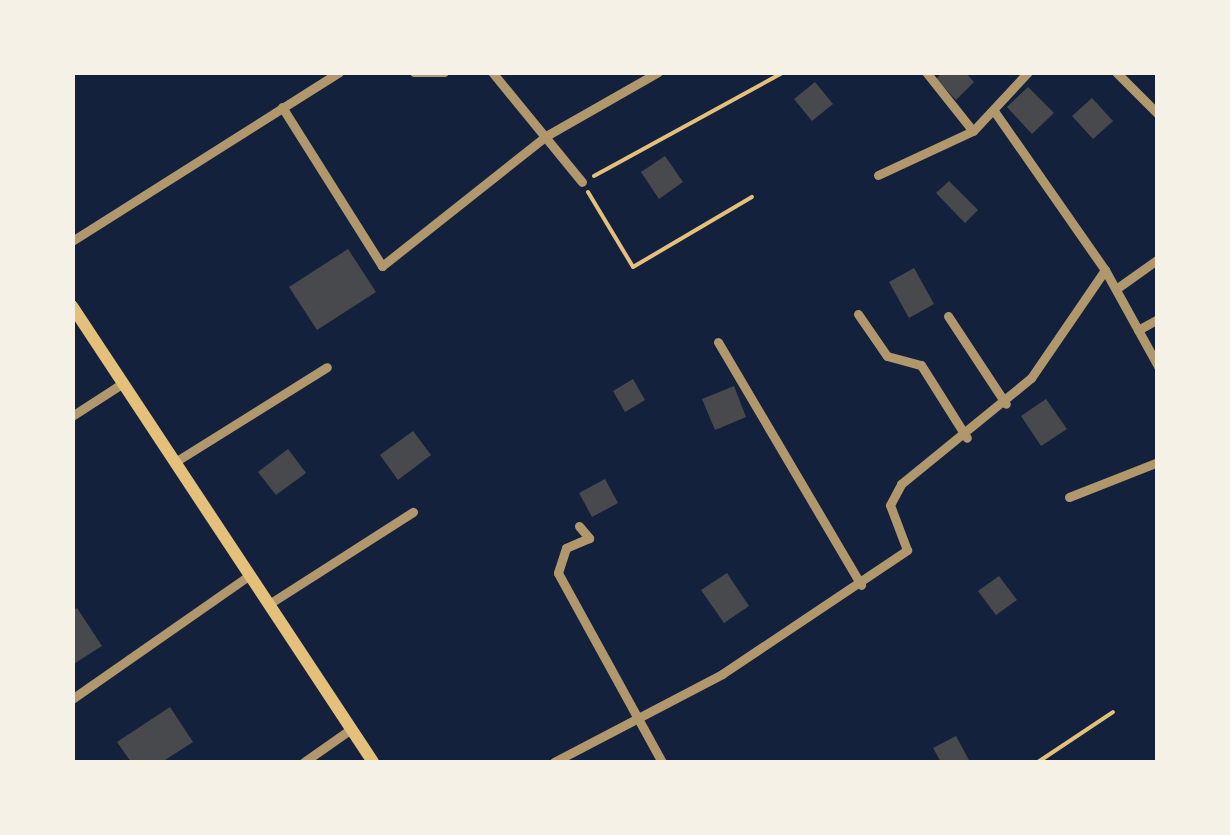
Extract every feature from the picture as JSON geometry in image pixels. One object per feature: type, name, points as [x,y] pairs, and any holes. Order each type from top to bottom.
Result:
[{"type":"main road","points":[[72,306],[373,762]]},
{"type":"street","points":[[72,241],[339,72]]},
{"type":"street","points":[[414,72],[444,72]]},
{"type":"street","points":[[492,72],[582,182]]},
{"type":"street","points":[[282,108],[382,266],[546,136],[658,72]]},
{"type":"street","points":[[926,72],[973,131]]},
{"type":"street","points":[[878,175],[973,131],[1028,72]]},
{"type":"street","points":[[1116,72],[1158,114]]},
{"type":"street","points":[[994,111],[1105,270],[1158,366]]},
{"type":"street","points":[[1116,289],[1158,259]]},
{"type":"street","points":[[554,762],[635,720],[861,585],[907,550],[890,504],[902,484],[967,438],[1006,404],[1105,270]]},
{"type":"street","points":[[858,314],[887,356],[920,365],[967,438]]},
{"type":"street","points":[[948,316],[1006,404]]},
{"type":"street","points":[[1138,330],[1158,319]]},
{"type":"street","points":[[718,342],[861,585]]},
{"type":"street","points":[[176,462],[326,367]]},
{"type":"street","points":[[72,416],[123,383]]},
{"type":"street","points":[[1068,497],[1158,462]]},
{"type":"street","points":[[269,604],[413,512]]},
{"type":"street","points":[[579,526],[589,538],[566,548],[558,573],[635,720],[662,762]]},
{"type":"street","points":[[72,699],[250,575]]},
{"type":"street","points":[[304,762],[351,729]]},
{"type":"path","points":[[752,197],[633,267],[582,182],[782,72]]},
{"type":"path","points":[[1038,762],[1113,712]]},
{"type":"building","points":[[943,72],[965,72],[974,82],[956,100],[936,79]]},
{"type":"building","points":[[815,82],[833,104],[812,121],[794,99]]},
{"type":"building","points":[[1028,87],[1054,113],[1032,134],[1007,107]]},
{"type":"building","points":[[1092,98],[1113,121],[1093,139],[1072,116]]},
{"type":"building","points":[[665,156],[683,182],[659,199],[641,172]]},
{"type":"building","points":[[949,181],[978,210],[965,223],[936,193]]},
{"type":"building","points":[[348,249],[376,292],[317,330],[289,287]]},
{"type":"building","points":[[914,268],[934,304],[909,318],[889,282]]},
{"type":"building","points":[[633,379],[645,400],[625,412],[613,391]]},
{"type":"building","points":[[734,386],[746,417],[715,430],[702,399]]},
{"type":"building","points":[[1046,399],[1067,429],[1041,446],[1021,416]]},
{"type":"building","points":[[413,431],[431,455],[398,480],[380,455]]},
{"type":"building","points":[[288,449],[306,473],[276,495],[258,472]]},
{"type":"building","points":[[605,479],[618,503],[592,517],[579,493]]},
{"type":"building","points":[[727,573],[749,606],[724,623],[701,590]]},
{"type":"building","points":[[999,576],[1017,600],[996,615],[978,591]]},
{"type":"building","points":[[77,608],[102,646],[72,665],[72,611]]},
{"type":"building","points":[[170,707],[193,742],[162,762],[131,762],[117,742]]},
{"type":"building","points":[[956,736],[970,762],[941,762],[933,748]]}]
